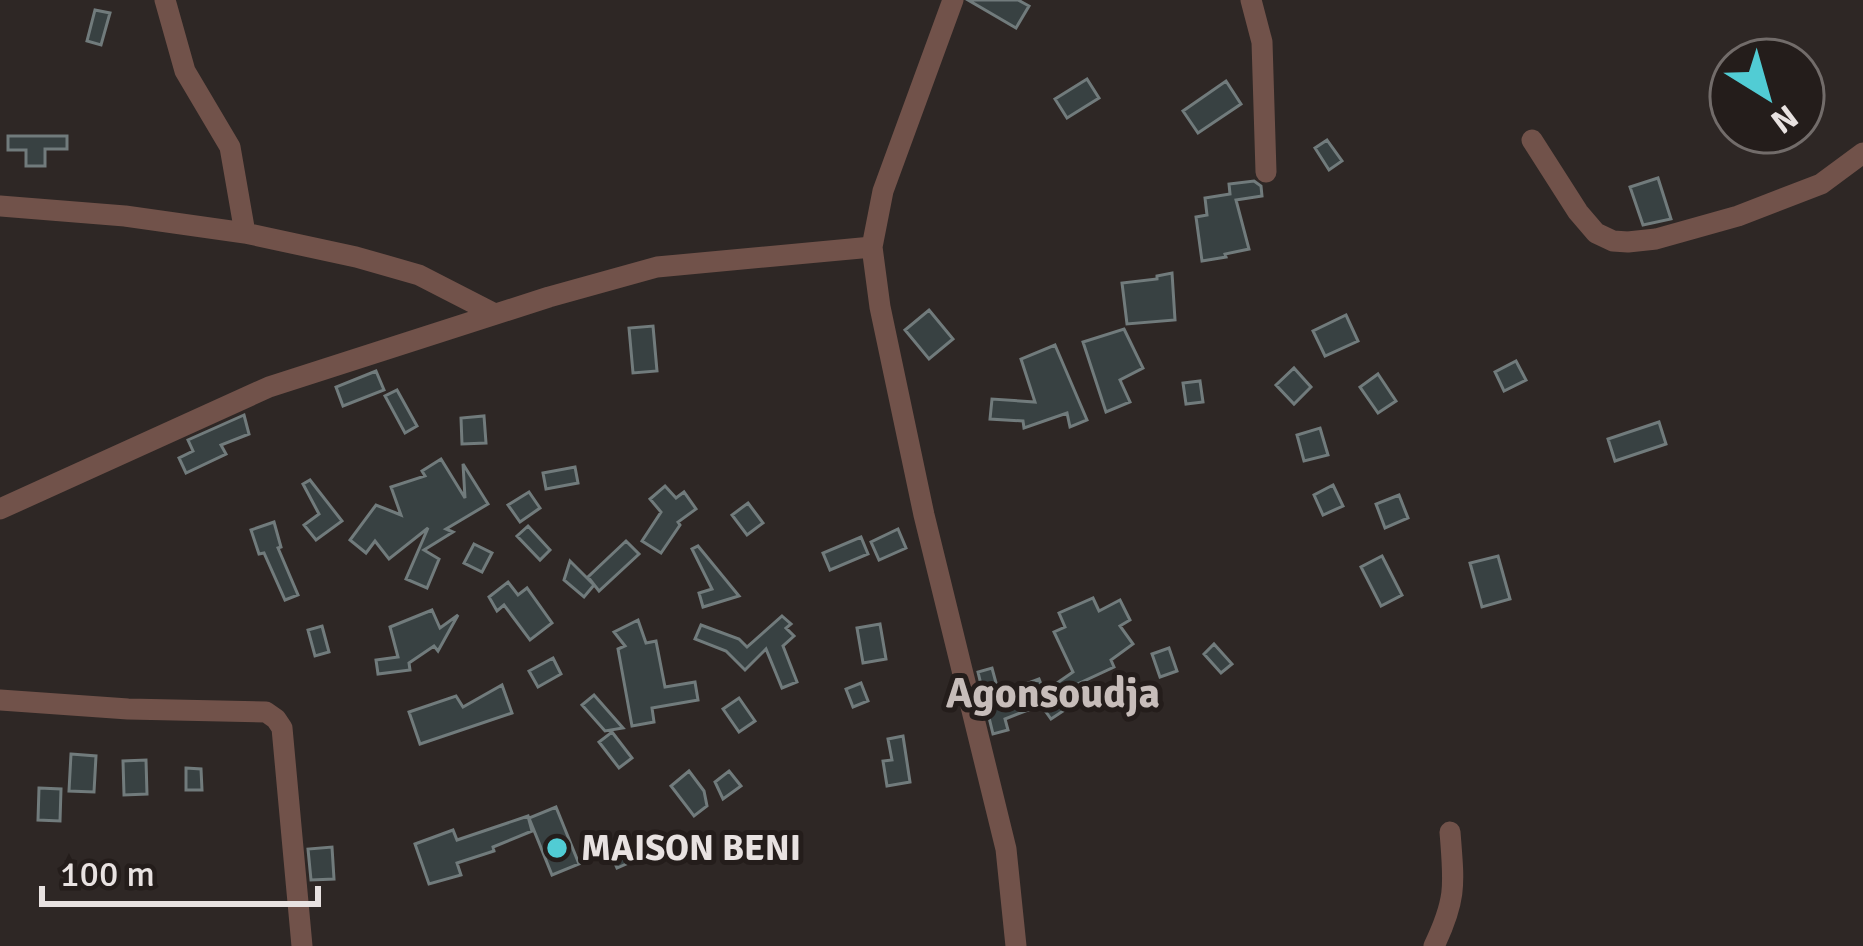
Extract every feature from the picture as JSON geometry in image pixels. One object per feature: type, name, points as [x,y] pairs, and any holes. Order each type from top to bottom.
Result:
[{"type":"street","points":[[165,0],[185,71],[230,147],[245,233]]},
{"type":"street","points":[[952,0],[883,191],[872,247],[924,515],[1006,849],[1016,946]]},
{"type":"street","points":[[1251,0],[1262,42],[1266,172]]},
{"type":"street","points":[[1532,140],[1596,233],[1628,242],[1656,239],[1759,208],[1821,184],[1863,153]]},
{"type":"street","points":[[0,206],[125,216],[245,233],[356,257],[419,275],[495,314]]},
{"type":"street","points":[[0,508],[269,387],[495,314],[657,267],[872,247]]},
{"type":"street","points":[[0,700],[266,712],[276,719],[282,728],[302,946]]},
{"type":"street","points":[[1434,946],[1450,913],[1454,885],[1450,832]]},
{"type":"building","points":[[968,0],[1018,0],[1029,6],[1016,28]]},
{"type":"building","points":[[95,10],[110,13],[101,45],[87,41]]},
{"type":"building","points":[[1087,79],[1099,98],[1067,118],[1055,99]]},
{"type":"building","points":[[1226,81],[1241,104],[1198,133],[1183,111]]},
{"type":"building","points":[[8,136],[67,136],[67,149],[45,149],[45,166],[26,166],[26,150],[8,150]]},
{"type":"building","points":[[1327,140],[1342,161],[1329,170],[1315,148]]},
{"type":"building","points":[[1658,178],[1671,219],[1643,225],[1630,187]]},
{"type":"building","points":[[1254,181],[1261,186],[1262,196],[1236,200],[1249,249],[1202,261],[1196,217],[1207,215],[1205,198],[1230,194],[1229,184]]},
{"type":"building","points":[[1172,273],[1175,320],[1127,324],[1122,283]]},
{"type":"building","points":[[929,310],[953,339],[929,359],[905,330]]},
{"type":"building","points":[[1346,315],[1358,341],[1325,356],[1313,331]]},
{"type":"building","points":[[653,326],[657,371],[633,373],[629,328]]},
{"type":"building","points":[[1124,329],[1143,368],[1120,380],[1130,402],[1106,412],[1083,342]]},
{"type":"building","points":[[1055,345],[1087,420],[1070,427],[1067,413],[1024,428],[1023,421],[990,419],[992,399],[1035,402],[1021,359]]},
{"type":"building","points":[[1516,361],[1526,380],[1504,391],[1495,372]]},
{"type":"building","points":[[1294,368],[1311,387],[1294,404],[1276,385]]},
{"type":"building","points":[[376,371],[384,390],[343,406],[336,387]]},
{"type":"building","points":[[1378,374],[1396,401],[1378,413],[1360,387]]},
{"type":"building","points":[[1200,381],[1203,402],[1186,404],[1183,383]]},
{"type":"building","points":[[397,390],[417,426],[405,433],[385,396]]},
{"type":"building","points":[[244,415],[249,434],[221,445],[226,454],[186,473],[179,458],[193,451],[188,440]]},
{"type":"building","points":[[484,416],[486,443],[462,444],[461,418]]},
{"type":"building","points":[[1659,422],[1666,444],[1615,461],[1608,439]]},
{"type":"building","points":[[1320,428],[1328,455],[1304,461],[1297,435]]},
{"type":"building","points":[[441,459],[465,498],[463,464],[488,504],[446,529],[453,532],[424,550],[439,559],[427,588],[406,579],[428,528],[389,559],[375,541],[366,553],[350,540],[376,505],[401,515],[391,487],[425,476],[422,471]]},
{"type":"building","points":[[575,467],[578,483],[546,489],[543,473]]},
{"type":"building","points":[[310,480],[342,521],[316,540],[304,525],[319,514],[303,484]]},
{"type":"building","points":[[1333,485],[1343,506],[1323,515],[1314,495]]},
{"type":"building","points":[[665,486],[676,498],[684,492],[696,509],[678,522],[661,553],[642,541],[661,512],[650,499]]},
{"type":"building","points":[[529,492],[540,508],[520,522],[508,505]]},
{"type":"building","points":[[1399,495],[1408,518],[1385,528],[1376,504]]},
{"type":"building","points":[[748,503],[763,523],[747,535],[732,515]]},
{"type":"building","points":[[274,522],[278,548],[298,595],[285,600],[251,530]]},
{"type":"building","points":[[528,526],[550,550],[540,560],[517,536]]},
{"type":"building","points":[[898,529],[906,548],[879,560],[871,542]]},
{"type":"building","points":[[861,537],[868,554],[830,570],[823,553]]},
{"type":"building","points":[[626,541],[639,554],[599,591],[588,577]]},
{"type":"building","points":[[474,544],[492,553],[482,572],[464,563]]},
{"type":"building","points":[[698,546],[739,596],[703,607],[699,593],[712,589],[692,549]]},
{"type":"building","points":[[1382,556],[1402,595],[1381,606],[1361,567]]},
{"type":"building","points":[[1498,556],[1510,599],[1482,607],[1470,563]]},
{"type":"building","points":[[570,561],[594,585],[584,597],[564,580]]},
{"type":"building","points":[[508,582],[518,595],[527,588],[552,623],[530,640],[504,605],[497,611],[489,597]]},
{"type":"building","points":[[1093,598],[1099,611],[1120,600],[1130,620],[1120,626],[1133,644],[1111,660],[1114,667],[1067,689],[1075,703],[1051,719],[1041,705],[1005,719],[1008,730],[993,734],[978,672],[992,668],[999,694],[1039,679],[1044,692],[1073,672],[1054,632],[1065,627],[1059,613]]},
{"type":"building","points":[[432,610],[440,628],[458,615],[438,651],[434,646],[409,663],[410,670],[378,674],[376,660],[398,657],[390,627]]},
{"type":"building","points":[[782,616],[791,624],[786,628],[794,636],[783,646],[797,682],[782,688],[766,649],[745,670],[726,651],[695,639],[701,625],[739,639],[747,647]]},
{"type":"building","points":[[638,620],[646,643],[656,641],[665,687],[695,682],[698,700],[652,708],[654,722],[632,726],[618,649],[625,646],[614,632]]},
{"type":"building","points":[[880,624],[886,659],[863,663],[857,628]]},
{"type":"building","points":[[322,626],[329,652],[315,656],[308,630]]},
{"type":"building","points":[[1214,644],[1232,664],[1221,673],[1204,654]]},
{"type":"building","points":[[1169,648],[1177,671],[1160,677],[1152,654]]},
{"type":"building","points":[[553,658],[561,674],[538,687],[529,671]]},
{"type":"building","points":[[861,683],[868,701],[853,707],[846,689]]},
{"type":"building","points":[[502,685],[512,713],[420,744],[409,712],[456,696],[463,707]]},
{"type":"building","points":[[594,695],[623,728],[605,731],[582,705]]},
{"type":"building","points":[[739,698],[755,721],[739,732],[723,709]]},
{"type":"building","points":[[612,732],[632,758],[619,768],[599,742]]},
{"type":"building","points":[[903,736],[910,782],[887,786],[883,761],[892,760],[888,739]]},
{"type":"building","points":[[71,754],[96,756],[94,792],[69,791]]},
{"type":"building","points":[[146,760],[147,794],[124,795],[123,761]]},
{"type":"building","points":[[186,768],[201,769],[202,790],[186,790]]},
{"type":"building","points":[[689,771],[704,791],[707,806],[694,816],[671,786]]},
{"type":"building","points":[[729,771],[741,786],[723,799],[715,782]]},
{"type":"building","points":[[39,788],[61,789],[60,821],[38,820]]},
{"type":"building","name":"MAISON BENI","points":[[556,807],[579,864],[552,875],[529,818]]},
{"type":"building","points":[[528,816],[532,831],[457,863],[461,875],[429,884],[415,844],[453,830],[457,840]]},
{"type":"building","points":[[624,840],[633,861],[617,868],[608,847]]},
{"type":"building","points":[[332,847],[334,879],[311,880],[308,849]]},
{"type":"place","name":"MAISON BENI","points":[[557,848]]},
{"type":"district","name":"Agonsoudja","points":[[1053,693]]}]
